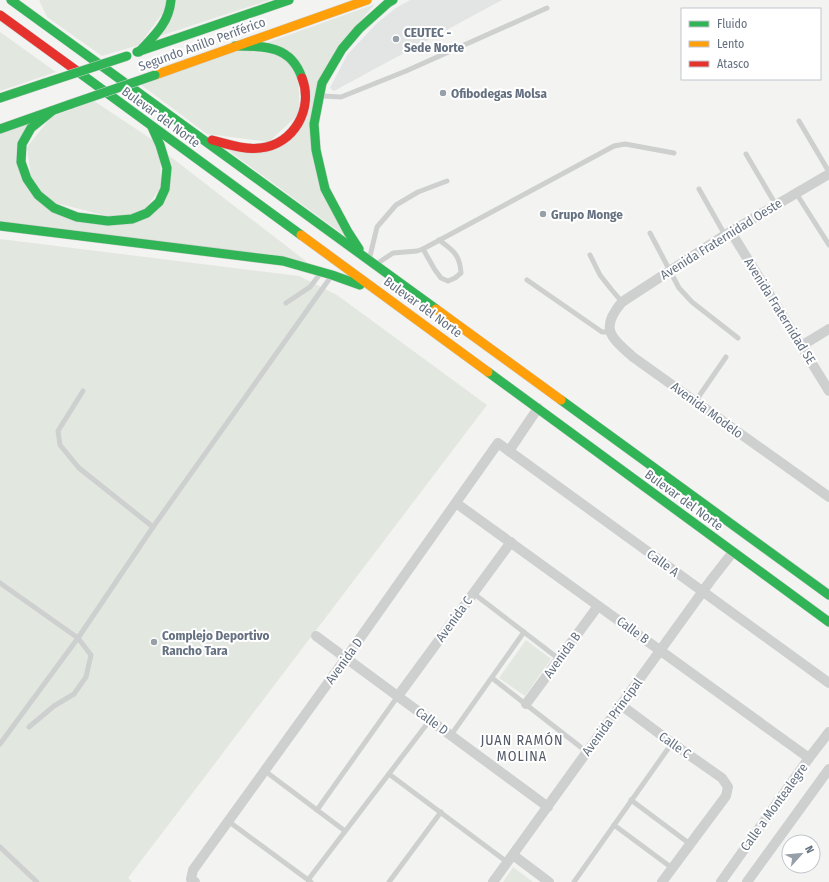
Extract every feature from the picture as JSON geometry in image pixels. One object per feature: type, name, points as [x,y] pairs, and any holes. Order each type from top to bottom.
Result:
[{"type":"main road","name":"Bulevar del Norte","points":[[11,0],[829,595]]},
{"type":"main road","points":[[139,52],[156,34],[166,20],[171,8],[170,0]]},
{"type":"main road","name":"Segundo Anillo Periférico","points":[[0,98],[289,0]]},
{"type":"main road","name":"Segundo Anillo Periférico","points":[[0,129],[367,0]]},
{"type":"main road","points":[[369,261],[348,232],[325,189],[316,150],[314,124],[322,83],[342,49],[359,29],[393,0]]},
{"type":"main road","points":[[37,6],[44,24]]},
{"type":"main road","name":"Bulevar del Norte","points":[[0,15],[829,622]]},
{"type":"main road","points":[[199,136],[236,148],[253,149],[269,147],[282,141],[294,129],[303,115],[306,102],[305,86],[300,71],[290,59],[278,50],[264,46],[235,46]]},
{"type":"main road","points":[[52,111],[31,128],[22,144],[21,162],[27,179],[38,195],[54,208],[77,217],[108,221],[132,219],[147,213],[159,202],[165,189],[166,168],[160,146],[152,127]]},
{"type":"main road","points":[[0,226],[283,261],[332,275],[379,292]]},
{"type":"street","name":"Avenida Fraternidad Oeste","points":[[619,306],[728,233],[829,173]]},
{"type":"street","name":"Avenida Fraternidad SE","points":[[728,233],[829,391]]},
{"type":"street","points":[[610,332],[610,320],[619,306]]},
{"type":"street","points":[[801,346],[829,329]]},
{"type":"street","name":"Avenida Modelo","points":[[610,332],[616,342],[633,357],[829,498]]},
{"type":"street","points":[[509,451],[538,408]]},
{"type":"street","name":"Calle A","points":[[498,443],[829,683]]},
{"type":"street","name":"Avenida D","points":[[193,880],[193,870],[346,658],[498,443]]},
{"type":"street","name":"Calle B","points":[[456,503],[809,758]]},
{"type":"street","name":"Avenida C","points":[[398,696],[511,542]]},
{"type":"street","name":"Avenida Principal","points":[[493,882],[702,592],[733,552]]},
{"type":"street","name":"Avenida B","points":[[526,704],[598,606]]},
{"type":"street","name":"Calle D","points":[[316,636],[548,807]]},
{"type":"street","name":"Calle C","points":[[620,705],[722,778],[728,787],[726,796],[690,844]]},
{"type":"street","name":"Calle a Montealegre","points":[[720,882],[829,732]]},
{"type":"street","points":[[747,882],[829,769]]},
{"type":"street","points":[[662,882],[690,844]]},
{"type":"street","points":[[510,858],[549,882]]},
{"type":"lane","points":[[320,96],[341,97],[406,71],[547,8]]},
{"type":"lane","points":[[799,121],[829,173]]},
{"type":"lane","points":[[369,261],[393,252],[417,251],[423,249],[614,146],[625,144],[674,153]]},
{"type":"lane","points":[[746,154],[776,205]]},
{"type":"lane","points":[[369,261],[377,227],[396,205],[418,192],[447,181]]},
{"type":"lane","points":[[699,189],[728,233]]},
{"type":"lane","points":[[796,193],[829,245]]},
{"type":"lane","points":[[650,233],[679,288],[692,302],[738,338]]},
{"type":"lane","points":[[423,249],[441,278],[448,281],[455,278],[461,273],[457,257],[450,248],[439,240]]},
{"type":"lane","points":[[590,255],[619,306]]},
{"type":"lane","points":[[286,303],[310,286],[321,272]]},
{"type":"lane","points":[[0,744],[78,638],[153,526],[332,275]]},
{"type":"lane","points":[[527,280],[602,332],[610,332]]},
{"type":"lane","points":[[695,402],[726,357]]},
{"type":"lane","points":[[83,390],[58,431],[60,445],[79,468],[153,526]]},
{"type":"lane","points":[[0,583],[78,638],[91,655],[86,677],[74,694],[54,706],[29,727]]},
{"type":"lane","points":[[473,593],[559,659]]},
{"type":"lane","points":[[451,735],[524,632]]},
{"type":"lane","points":[[492,678],[587,752]]},
{"type":"lane","points":[[317,810],[398,696]]},
{"type":"lane","points":[[228,821],[310,881],[345,831],[430,720]]},
{"type":"lane","points":[[574,882],[672,743]]},
{"type":"lane","points":[[265,770],[345,831]]},
{"type":"lane","points":[[389,774],[441,812],[510,858]]},
{"type":"lane","points":[[632,800],[690,844]]},
{"type":"lane","points":[[389,882],[441,812]]},
{"type":"lane","points":[[614,825],[672,868]]},
{"type":"lane","points":[[0,847],[38,882]]},
{"type":"shaded area","points":[[39,0],[166,0],[167,7],[139,45],[102,56],[47,17]]},
{"type":"shaded area","points":[[175,0],[270,0],[160,36]]},
{"type":"shaded area","name":"CEUTEC - Sede Norte","points":[[410,0],[502,0],[334,91],[330,88],[347,55],[377,23],[396,8]]},
{"type":"shaded area","points":[[375,4],[343,41],[310,129],[348,238],[225,148],[275,149],[310,95],[266,43]]},
{"type":"shaded area","points":[[0,32],[56,72],[0,91]]},
{"type":"shaded area","points":[[237,49],[279,55],[298,76],[300,113],[269,142],[207,134],[140,84]]},
{"type":"shaded area","points":[[94,101],[160,145],[161,188],[145,209],[107,216],[56,203],[31,177],[27,147],[51,117]]},
{"type":"shaded area","points":[[32,122],[16,161],[76,221],[161,206],[167,154],[307,262],[0,223],[0,134]]},
{"type":"shaded area","name":"Complejo Deportivo Rancho Tara","points":[[0,239],[299,276],[337,295],[487,405],[128,878],[132,882],[0,882]]},
{"type":"shaded area","points":[[526,640],[551,659],[525,696],[499,678]]},
{"type":"shaded area","points":[[513,867],[533,882],[503,882]]},
{"type":"traffic: fast","points":[[11,0],[436,309]]},
{"type":"traffic: fast","points":[[139,52],[160,29],[167,16],[171,0]]},
{"type":"traffic: fast","points":[[137,52],[289,0]]},
{"type":"traffic: fast","points":[[359,249],[325,189],[316,150],[314,124],[322,83],[342,49],[359,29],[393,0]]},
{"type":"traffic: fast","points":[[235,46],[266,47],[284,53],[297,67],[302,78]]},
{"type":"traffic: fast","points":[[45,83],[127,56]]},
{"type":"traffic: fast","points":[[77,71],[301,235]]},
{"type":"traffic: fast","points":[[71,104],[155,75]]},
{"type":"traffic: fast","points":[[0,98],[45,83]]},
{"type":"traffic: fast","points":[[0,129],[71,104]]},
{"type":"traffic: fast","points":[[52,111],[31,128],[22,144],[21,162],[27,179],[38,195],[54,208],[77,217],[108,221],[132,219],[147,213],[159,202],[165,189],[167,168],[160,145],[152,127]]},
{"type":"traffic: fast","points":[[0,226],[283,261],[332,275],[360,285]]},
{"type":"traffic: fast","points":[[488,372],[829,622]]},
{"type":"traffic: fast","points":[[561,400],[829,595]]},
{"type":"traffic: slow","points":[[155,75],[367,0]]},
{"type":"traffic: slow","points":[[301,235],[488,372]]},
{"type":"traffic: slow","points":[[436,309],[561,400]]},
{"type":"traffic: jam","points":[[0,15],[77,71]]},
{"type":"traffic: jam","points":[[212,140],[248,148],[260,148],[283,140],[298,123],[303,113],[305,89],[302,78]]},
{"type":"place","name":"CEUTEC - Sede Norte","points":[[396,39]]},
{"type":"place","name":"Ofibodegas Molsa","points":[[443,93]]},
{"type":"place","name":"Grupo Monge","points":[[543,214]]},
{"type":"place","name":"Complejo Deportivo Rancho Tara","points":[[154,642]]},
{"type":"district","name":"JUAN RAMÓN MOLINA","points":[[522,748]]}]
